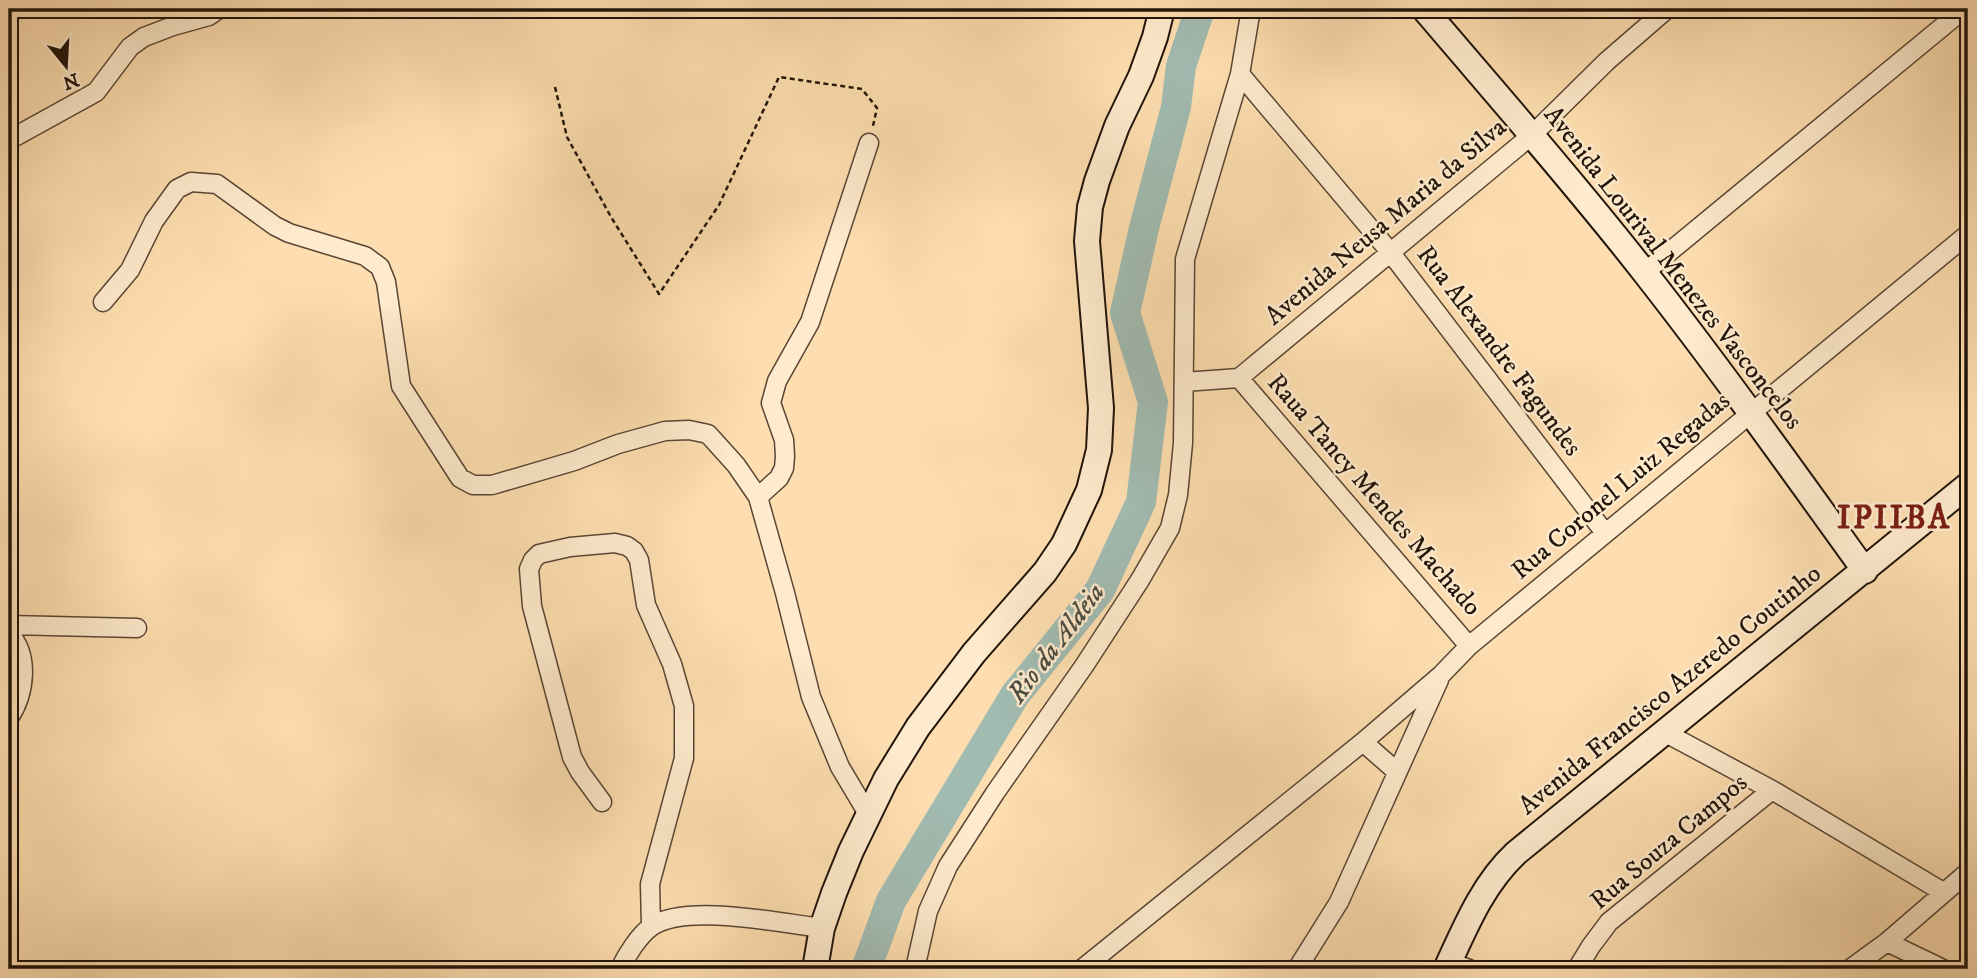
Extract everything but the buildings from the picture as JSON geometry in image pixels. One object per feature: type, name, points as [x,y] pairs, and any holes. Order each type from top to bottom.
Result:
[{"type":"street","points":[[9,140],[96,92],[130,47],[144,37],[209,16],[219,9]]},
{"type":"street","points":[[815,969],[822,928],[851,851],[886,779],[918,727],[974,653],[1045,572],[1064,544],[1089,490],[1099,450],[1101,408],[1087,241],[1090,207],[1117,126],[1141,76],[1162,9]]},
{"type":"street","points":[[915,969],[928,911],[948,866],[1133,591],[1170,528],[1178,495],[1183,443],[1185,260],[1240,74],[1251,9]]},
{"type":"street","name":"Avenida Lourival Menezes Vasconcelos","points":[[1424,9],[1645,272],[1865,571]]},
{"type":"street","name":"Avenida Neusa Maria da Silva","points":[[1239,378],[1532,135],[1607,61],[1668,9]]},
{"type":"street","points":[[1645,272],[1964,9]]},
{"type":"street","name":"Rua Alexandre Fagundes","points":[[1240,74],[1391,253],[1605,533]]},
{"type":"street","points":[[758,497],[779,478],[784,468],[784,440],[771,403],[777,381],[810,322],[869,143]]},
{"type":"street","points":[[103,302],[130,270],[154,221],[177,189],[191,182],[218,184],[275,226],[289,233],[365,256],[380,267],[386,282],[401,386],[460,478],[473,485],[492,485],[665,431],[689,430],[708,435],[736,465],[758,497],[786,593],[811,697],[840,767],[868,814]]},
{"type":"street","name":"Rua Coronel Luiz Regadas","points":[[1082,969],[1363,742],[1441,675],[1469,646],[1968,234]]},
{"type":"street","points":[[1184,382],[1239,378]]},
{"type":"street","name":"Raua Tancy Mendes Machado","points":[[1239,378],[1469,646]]},
{"type":"street","name":"Avenida Francisco Azeredo Coutinho","points":[[1455,967],[1488,884],[1502,866],[1968,485]]},
{"type":"street","points":[[602,802],[572,757],[532,606],[529,569],[539,554],[570,547],[615,543],[634,551],[639,561],[646,605],[672,664],[684,706],[684,758],[650,884],[651,926]]},
{"type":"street","points":[[9,625],[137,628]]},
{"type":"street","points":[[9,633],[21,654],[22,670],[22,689],[9,718]]},
{"type":"street","name":"Rua Coronel Luiz Regadas","points":[[1297,969],[1339,902],[1441,675]]},
{"type":"street","name":"Rua Souza Campos","points":[[1664,732],[1772,790],[1943,892]]},
{"type":"street","points":[[1363,742],[1396,771]]},
{"type":"street","name":"Rua Souza Campos","points":[[1577,969],[1609,922],[1772,790]]},
{"type":"street","points":[[1850,969],[1887,942],[1968,872]]},
{"type":"street","points":[[620,969],[628,953],[651,926],[679,916],[706,915],[822,928]]},
{"type":"street","points":[[1887,942],[1943,969]]},
{"type":"path","points":[[762,9],[804,9]]},
{"type":"path","points":[[555,87],[567,137],[611,217],[659,294],[719,205],[779,76],[862,89],[877,108],[869,143]]},
{"type":"waterway","name":"Rio da Aldeia","points":[[866,969],[891,901],[1015,695],[1100,590],[1141,502],[1153,402],[1125,313],[1176,107],[1181,66],[1200,9]]},
{"type":"district","name":"IPIIBA","points":[[1894,518]]}]
